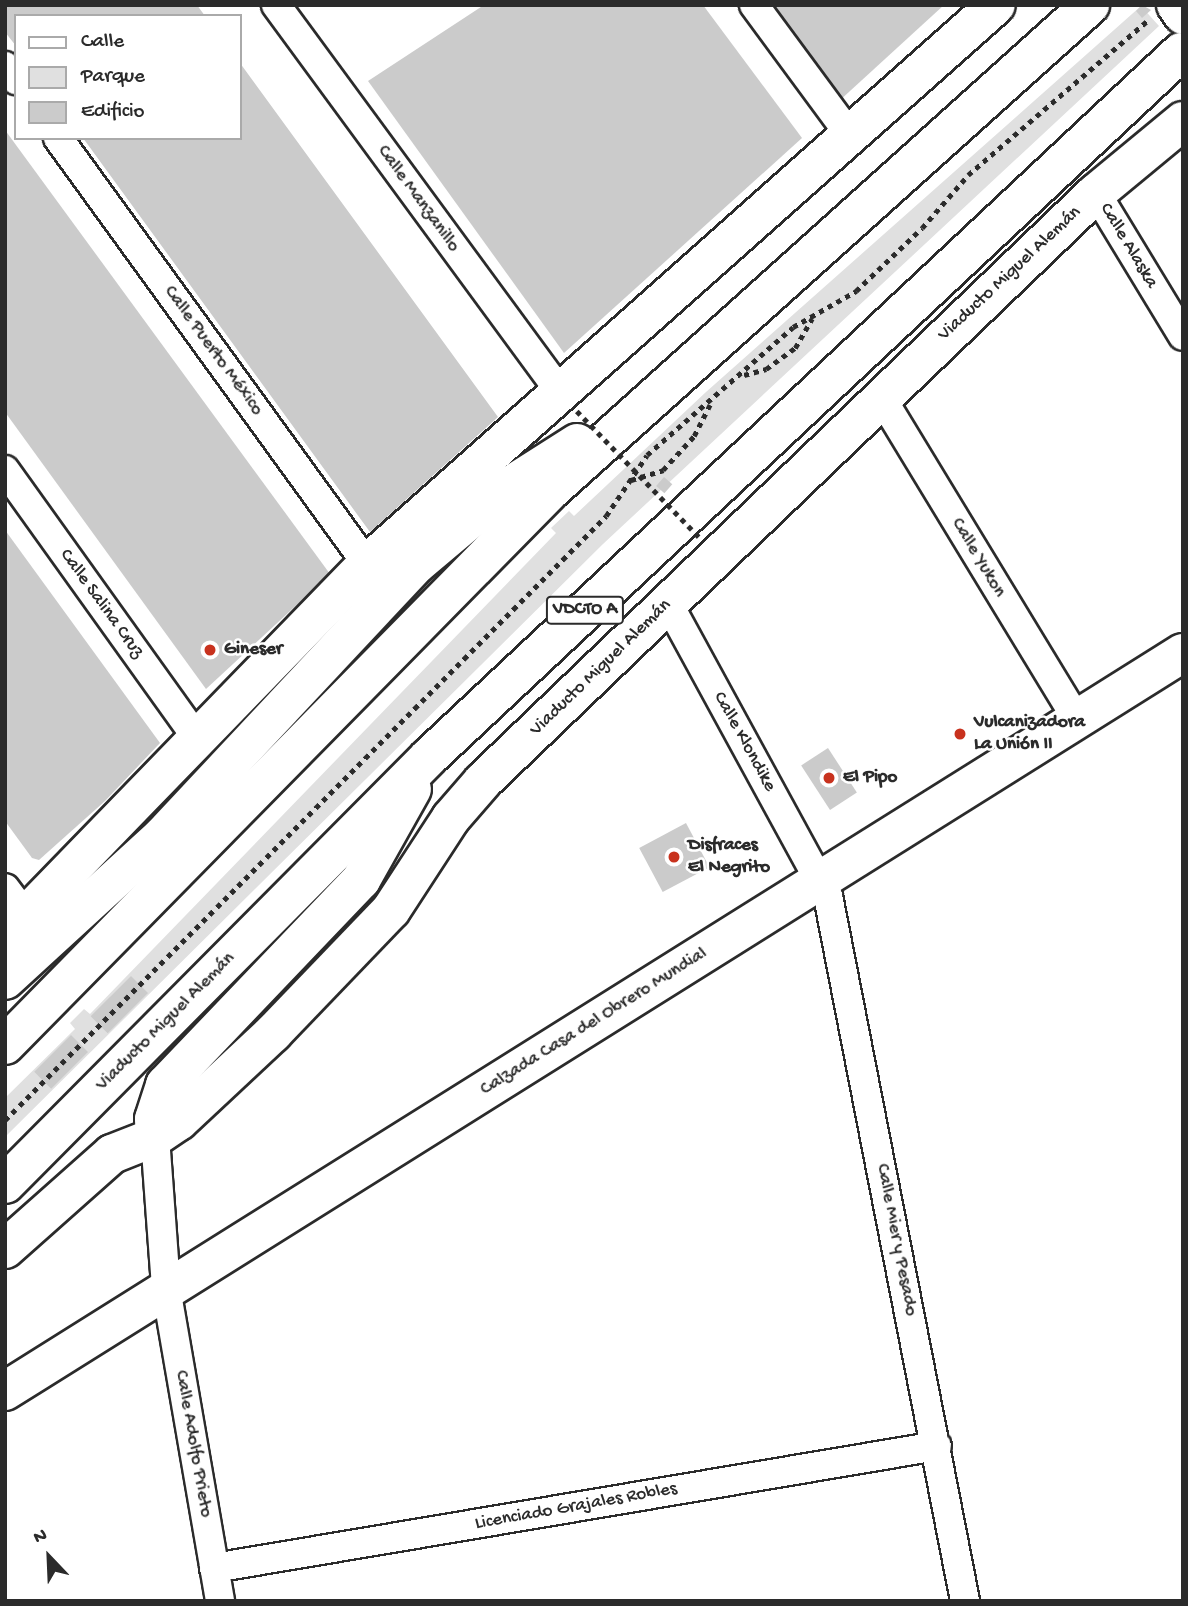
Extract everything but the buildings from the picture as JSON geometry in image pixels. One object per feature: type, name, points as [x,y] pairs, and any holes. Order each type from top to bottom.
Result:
[{"type":"main road","points":[[11,912],[197,738],[368,564],[569,402],[850,135],[996,5]]},
{"type":"main road","points":[[5,1045],[549,492],[1090,5]]},
{"type":"main road","name":"Viaducto Miguel Alemán","points":[[5,1184],[429,757],[1181,52]]},
{"type":"main road","name":"Viaducto Miguel Alemán","points":[[5,1249],[112,1154],[155,1137],[179,1121],[273,1033],[391,910],[451,818],[483,781],[1096,193],[1183,121]]},
{"type":"main road","points":[[5,980],[163,835],[451,533],[541,465],[645,403]]},
{"type":"main road","name":"Calzada Casa del Obrero Mundial","points":[[5,1391],[1183,653]]},
{"type":"main road","points":[[155,1137],[154,1119],[165,1085],[362,880],[429,757]]},
{"type":"street","name":"Calle Manzanillo","points":[[276,5],[569,402]]},
{"type":"street","points":[[754,5],[850,135]]},
{"type":"street","name":"Calle Puerto México","points":[[59,140],[368,564]]},
{"type":"street","name":"Calle Alaska","points":[[1096,193],[1183,336]]},
{"type":"street","name":"Calle Yukon","points":[[881,397],[1076,718]]},
{"type":"street","name":"Calle Salina Cruz","points":[[5,470],[197,738]]},
{"type":"street","name":"Calle Klondike","points":[[668,603],[821,881]]},
{"type":"street","name":"Calle Mier y Pesado","points":[[821,881],[831,910],[965,1601]]},
{"type":"street","name":"Calle Adolfo Prieto","points":[[155,1137],[166,1288],[219,1601]]},
{"type":"street","name":"Licenciado Grajales Robles","points":[[214,1568],[937,1446]]},
{"type":"path","points":[[5,1120],[606,516],[648,455],[743,375],[793,327],[856,291],[922,228],[968,175],[1083,78],[1170,12]]},
{"type":"path","points":[[743,375],[766,369],[795,348],[813,316]]},
{"type":"path","points":[[630,480],[663,470],[694,436],[713,401]]},
{"type":"path","points":[[569,402],[701,539]]},
{"type":"green space","points":[[1141,6],[1159,26],[603,544],[5,1137],[5,1098],[75,1029],[70,1023],[84,1009],[90,1014],[556,533],[551,528],[569,511],[574,516],[706,392]]},
{"type":"place","name":"Gineser","points":[[210,650]]},
{"type":"place","name":"Vulcanizadora La Unión II","points":[[960,734]]},
{"type":"place","name":"El Pipo","points":[[829,778]]},
{"type":"place","name":"Disfraces El Negrito","points":[[674,857]]}]
